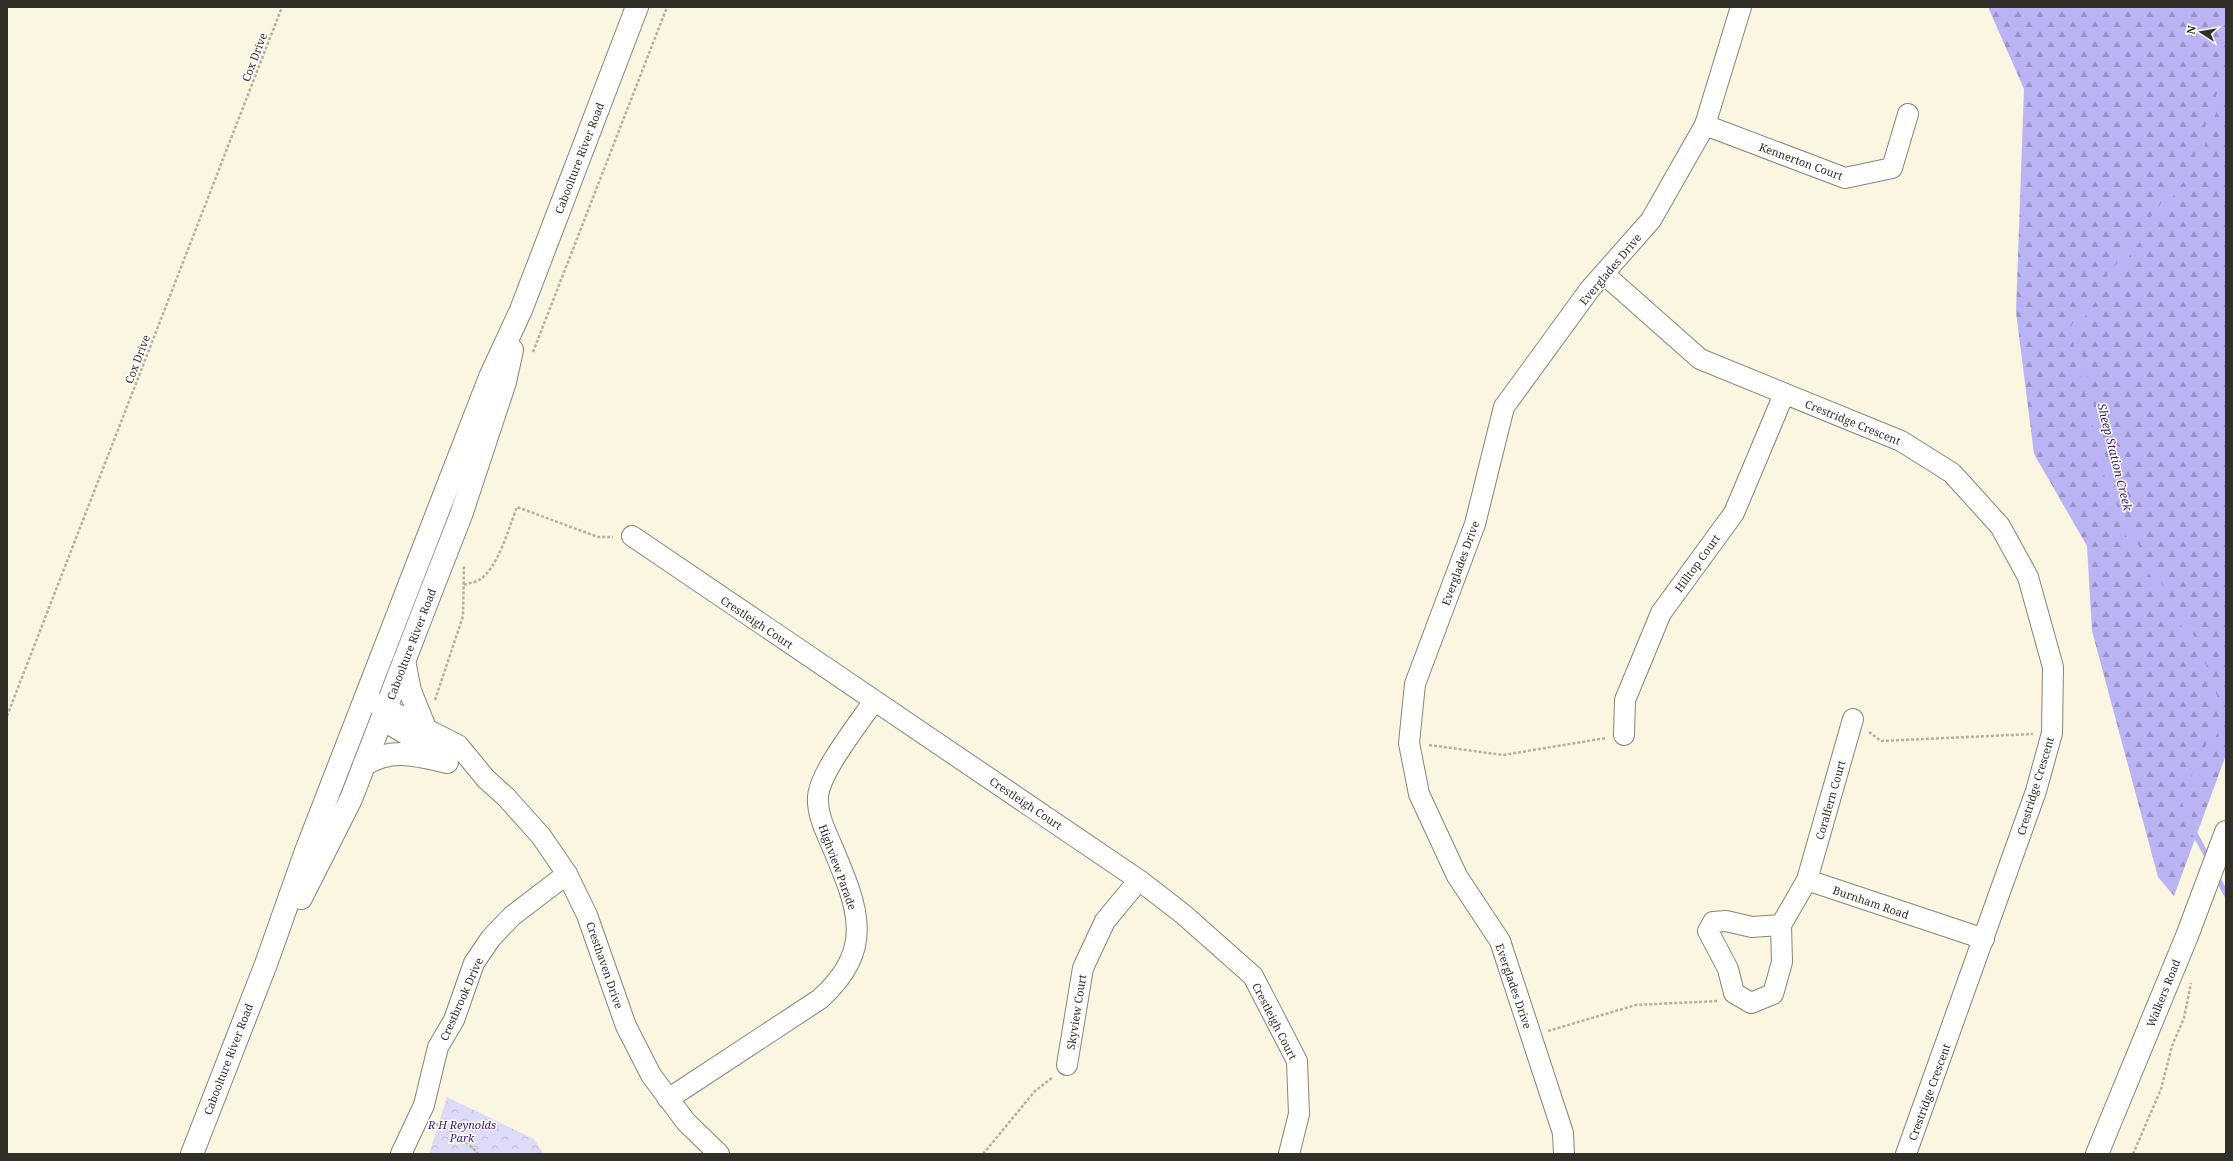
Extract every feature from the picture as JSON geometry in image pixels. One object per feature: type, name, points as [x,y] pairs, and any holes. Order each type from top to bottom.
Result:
[{"type":"main road","name":"Caboolture River Road","points":[[192,1154],[266,964],[306,851],[363,704],[490,377],[521,310],[637,7]]},
{"type":"main road","name":"Caboolture River Road","points":[[266,964],[322,858],[351,799],[463,507],[505,382],[521,310]]},
{"type":"main road","points":[[404,661],[410,691],[425,728]]},
{"type":"main road","points":[[364,765],[383,755],[399,753],[447,762]]},
{"type":"main road","name":"Walkers Road","points":[[2097,1154],[2187,936],[2226,832]]},
{"type":"street","name":"Everglades Drive","points":[[1564,1154],[1563,1133],[1500,941],[1457,876],[1419,794],[1409,743],[1415,684],[1475,524],[1504,407],[1604,274],[1651,220],[1705,125],[1740,7]]},
{"type":"street","name":"Kennerton Court","points":[[1705,125],[1845,178],[1892,168],[1908,114]]},
{"type":"street","name":"Crestridge Crescent","points":[[1604,274],[1700,359],[1901,441],[1952,473],[2000,526],[2028,576],[2053,667],[2052,733],[2036,791],[1906,1154]]},
{"type":"street","name":"Hilltop Court","points":[[1624,736],[1625,700],[1661,613],[1734,513],[1784,394]]},
{"type":"street","name":"Crestleigh Court","points":[[632,536],[1139,880],[1183,914],[1253,976],[1297,1061],[1300,1114],[1289,1154]]},
{"type":"street","name":"Highview Parade","points":[[668,1099],[820,999],[838,983],[851,962],[857,937],[856,911],[820,817],[818,797],[820,785],[834,759],[874,701]]},
{"type":"street","name":"Cresthaven Drive","points":[[363,704],[384,714],[425,728],[458,745],[486,779],[525,816],[541,836],[567,874],[587,915],[626,1026],[652,1075],[686,1122],[719,1154]]},
{"type":"street","name":"Cresthaven Drive","points":[[384,714],[447,762],[486,779]]},
{"type":"street","name":"Coralfern Court","points":[[1807,880],[1853,719]]},
{"type":"street","name":"Crestbrook Drive","points":[[401,1154],[424,1105],[438,1047],[454,1020],[474,963],[491,938],[512,916],[567,874]]},
{"type":"street","name":"Skyview Court","points":[[1067,1065],[1083,968],[1105,921],[1139,880]]},
{"type":"street","points":[[1781,926],[1752,927],[1726,921],[1713,922],[1708,931],[1728,969],[1734,993],[1751,1003],[1773,994],[1782,962],[1781,926],[1807,880]]},
{"type":"street","name":"Burnham Road","points":[[1807,880],[1984,939]]},
{"type":"path","name":"Cox Drive","points":[[7,716],[282,7]]},
{"type":"path","points":[[532,356],[667,7]]},
{"type":"path","points":[[464,584],[478,581],[494,564],[518,507],[598,537],[632,536]]},
{"type":"path","points":[[433,705],[463,616],[464,562]]},
{"type":"path","points":[[1853,719],[1881,741],[2052,733]]},
{"type":"path","points":[[1409,743],[1503,755],[1624,736]]},
{"type":"path","points":[[2133,1154],[2161,1089],[2172,1046],[2184,1018],[2192,978]]},
{"type":"path","points":[[1531,1036],[1636,1004],[1717,1002],[1734,993]]},
{"type":"path","points":[[983,1154],[1035,1092],[1067,1065]]},
{"type":"path","points":[[431,1129],[433,1123],[448,1129],[470,1144],[478,1154]]},
{"type":"green space","points":[[1988,7],[2226,7],[2226,755],[2174,896],[2158,877],[2092,631],[2087,546],[2034,454],[2016,312],[2024,89]]},
{"type":"green space","name":"R H Reynolds Park","points":[[447,1097],[534,1139],[544,1154],[429,1154]]},
{"type":"waterway","name":"Sheep Station Creek","points":[[2209,860],[2194,832],[2184,799],[2222,717],[2195,643],[2116,514],[2073,328],[2197,159],[2226,76]]},
{"type":"waterway","name":"Sheep Station Creek","points":[[2216,875],[2226,894]]}]
